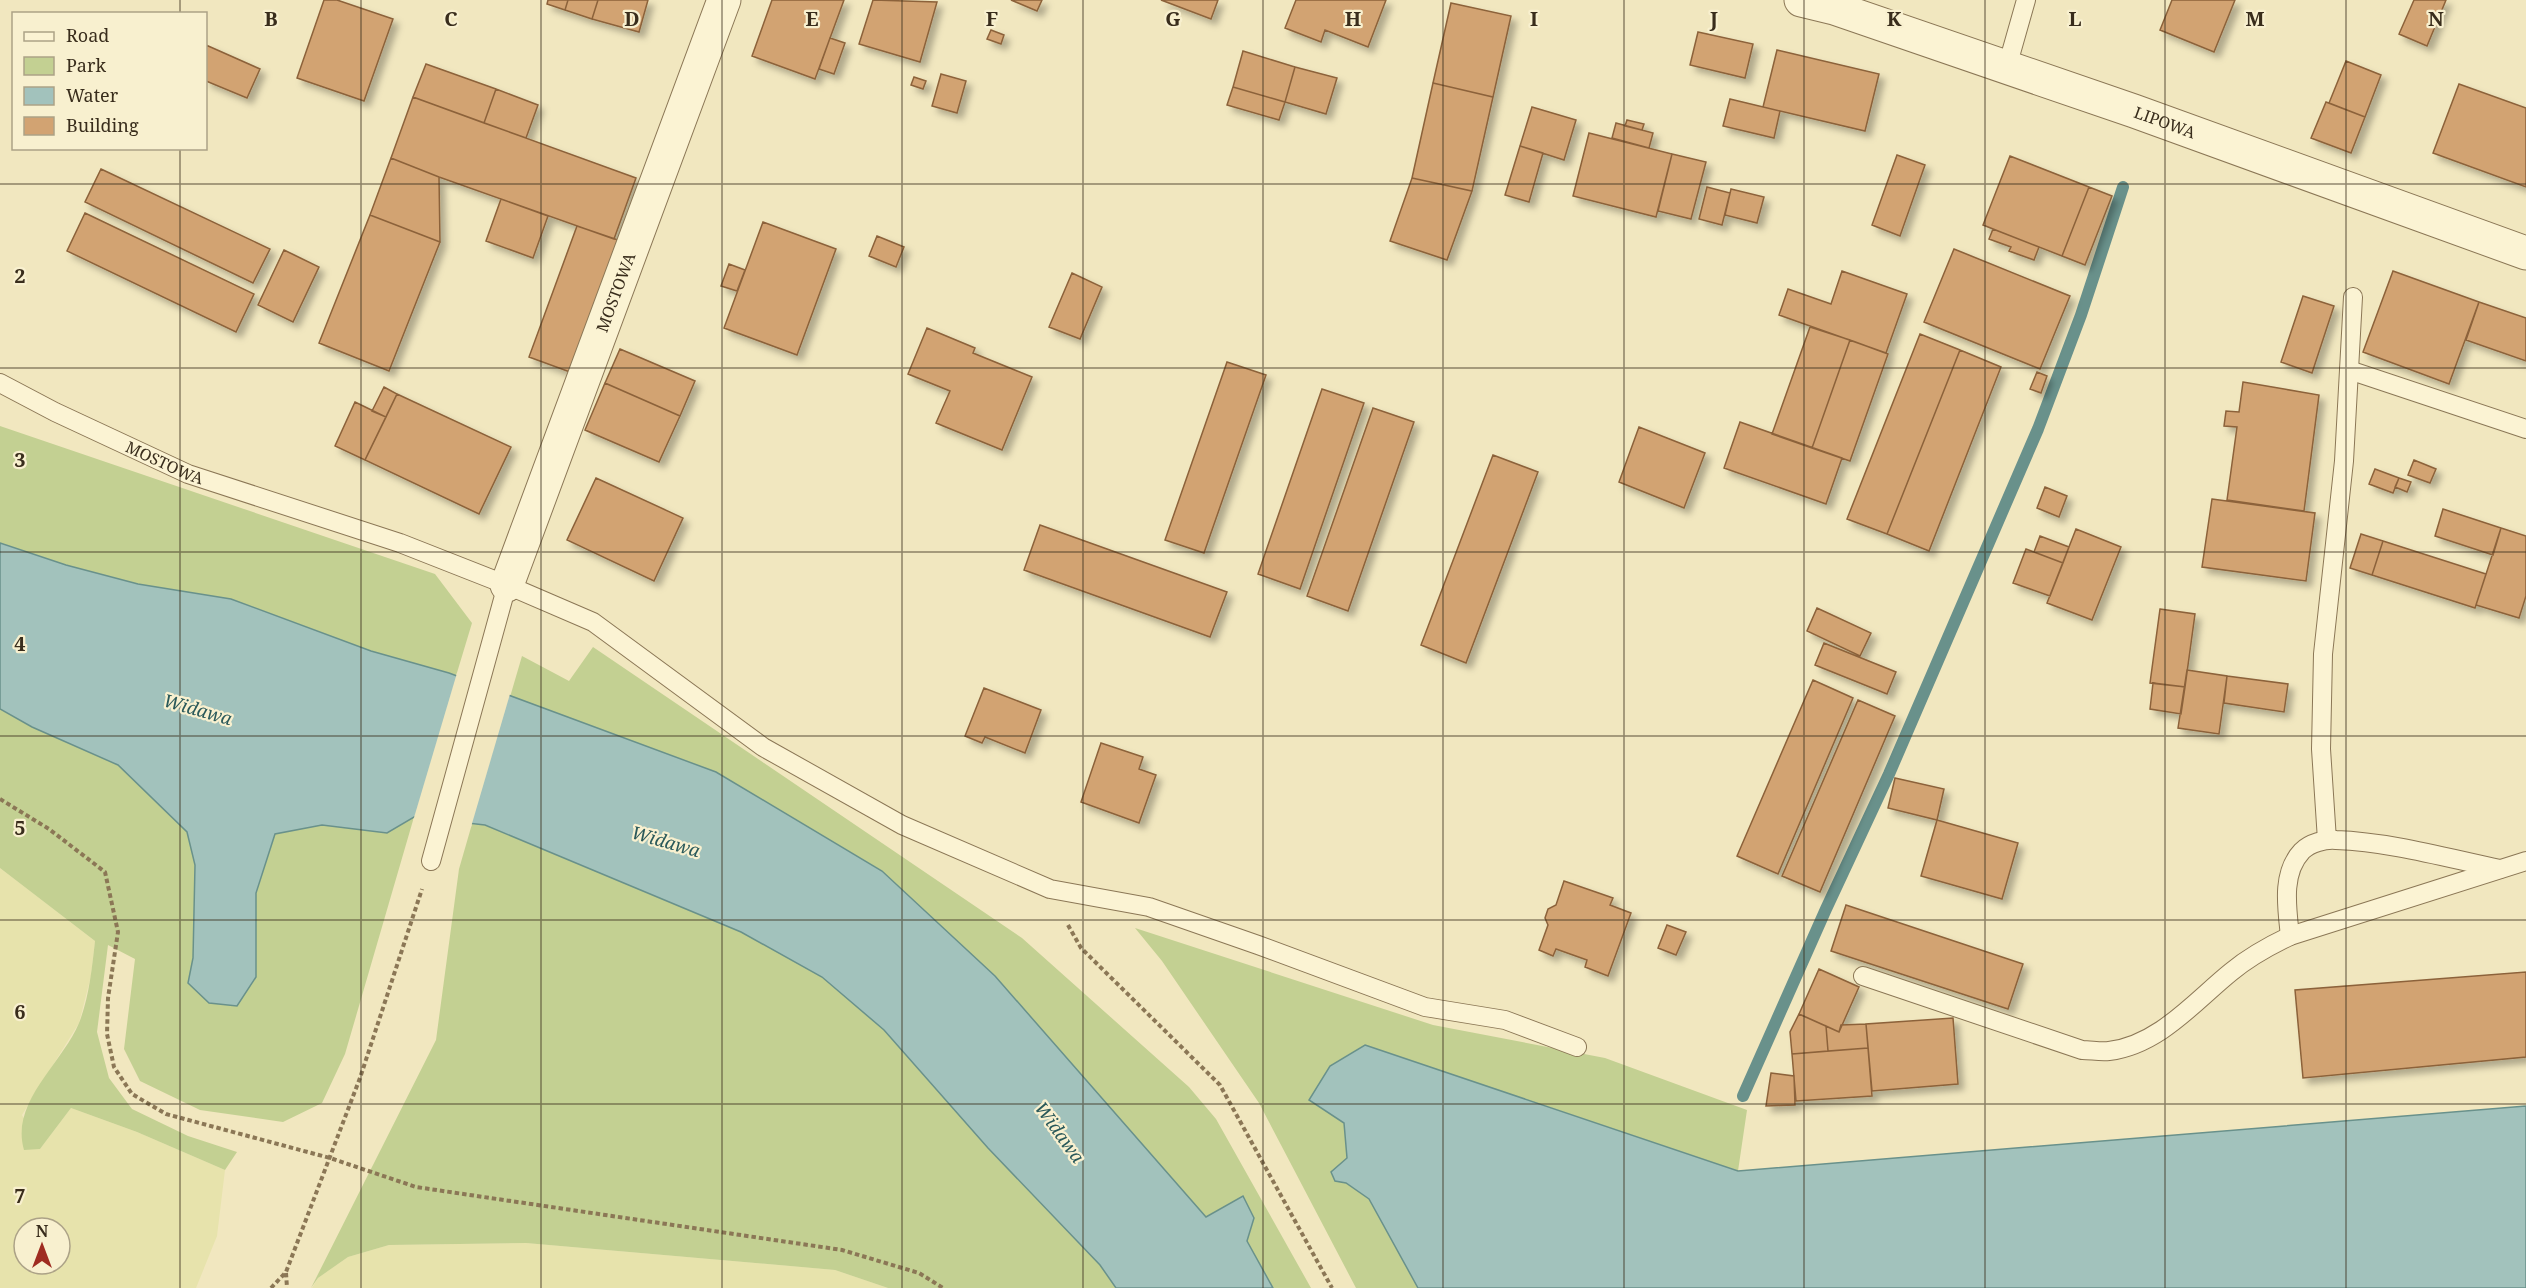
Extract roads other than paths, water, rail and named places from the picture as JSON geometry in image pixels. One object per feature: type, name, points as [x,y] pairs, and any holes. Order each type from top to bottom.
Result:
[{"type":"street","name":"MOSTOWA","points":[[507,585],[724,0]]},
{"type":"street","name":"LIPOWA","points":[[1801,0],[1834,8],[2134,111],[2526,253]]},
{"type":"lane","points":[[2007,67],[2026,0]]},
{"type":"lane","points":[[2328,840],[2320,749],[2323,654],[2344,461],[2353,297]]},
{"type":"lane","points":[[2349,370],[2526,429]]},
{"type":"lane","name":"MOSTOWA","points":[[0,383],[55,412],[188,474],[400,543],[507,585],[431,861]]},
{"type":"lane","points":[[507,585],[593,622],[763,747],[902,825],[1050,890],[1149,907],[1425,1007],[1505,1020],[1577,1047]]},
{"type":"lane","points":[[2290,936],[2287,885],[2291,868],[2302,851],[2315,843],[2328,840],[2405,849],[2502,869]]},
{"type":"lane","points":[[1863,976],[2082,1050],[2110,1051],[2138,1042],[2160,1031],[2183,1015],[2232,972],[2260,952],[2290,936],[2526,861]]},
{"type":"water","name":"Widawa","points":[[0,543],[66,565],[138,584],[231,599],[371,651],[449,673],[716,772],[882,871],[995,976],[1206,1217],[1243,1196],[1254,1218],[1247,1241],[1273,1288],[1116,1288],[1100,1265],[988,1148],[884,1030],[822,977],[741,932],[485,825],[414,817],[387,833],[322,825],[275,834],[256,893],[256,977],[237,1006],[209,1003],[188,983],[193,958],[195,865],[187,832],[118,765],[32,727],[0,709]]},
{"type":"water","points":[[1365,1045],[1738,1171],[2526,1106],[2526,1288],[1418,1288],[1369,1199],[1346,1183],[1335,1181],[1331,1172],[1347,1158],[1344,1123],[1309,1100],[1330,1066]]},
{"type":"waterway","points":[[1743,1096],[1889,774],[2038,429],[2081,315],[2123,187]]}]
